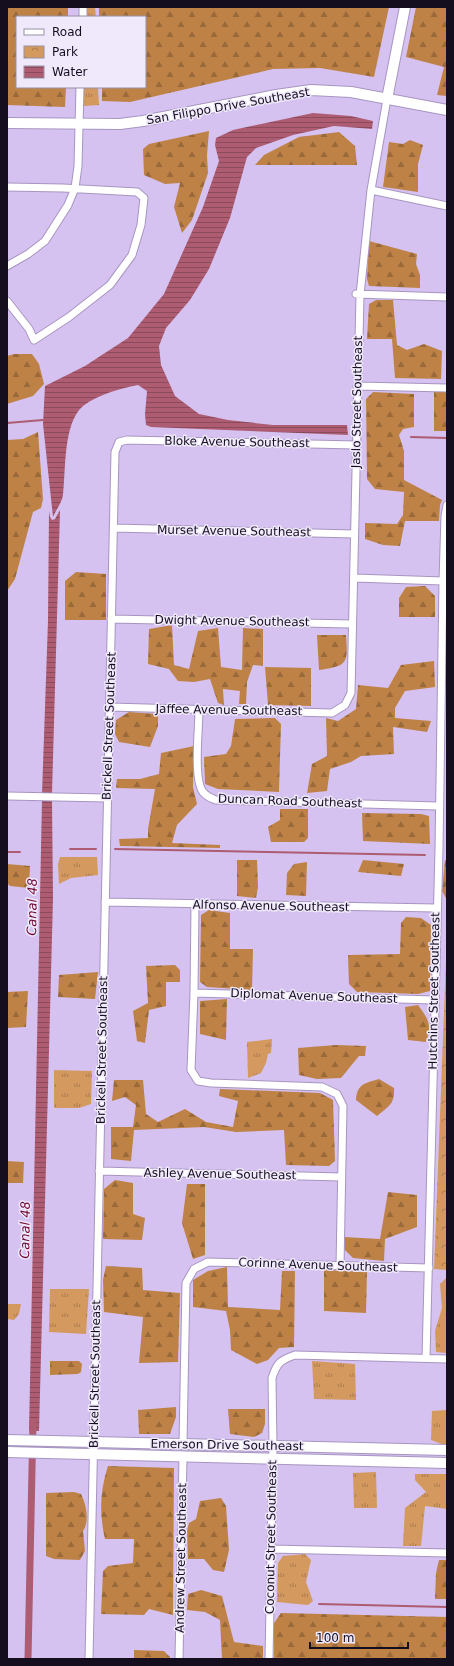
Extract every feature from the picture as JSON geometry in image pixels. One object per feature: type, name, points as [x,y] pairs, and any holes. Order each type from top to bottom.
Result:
[{"type":"street","points":[[387,99],[405,7]]},
{"type":"street","points":[[7,266],[28,254],[45,241],[68,205],[75,188],[78,166],[80,88]]},
{"type":"street","name":"San Filippo Drive Southeast","points":[[7,123],[120,124],[143,121],[276,95],[311,90],[352,92],[447,110]]},
{"type":"street","name":"Jaslo Street Southeast","points":[[345,705],[351,693],[358,294],[371,190],[387,99]]},
{"type":"street","points":[[7,186],[137,192],[144,198],[141,225],[132,255],[110,285],[69,317],[34,340],[29,329],[7,301]]},
{"type":"street","points":[[371,190],[447,206]]},
{"type":"street","points":[[358,294],[447,297]]},
{"type":"street","points":[[357,386],[447,388]]},
{"type":"street","name":"Bloke Avenue Southeast","points":[[119,442],[127,440],[356,445]]},
{"type":"street","name":"Brickell Street Southeast","points":[[89,1659],[107,798],[116,452],[119,442]]},
{"type":"street","name":"Hutchins Street Southeast","points":[[426,1358],[436,908],[439,849],[438,806],[445,672],[443,581],[445,516],[447,505]]},
{"type":"street","name":"Murset Avenue Southeast","points":[[114,528],[354,534]]},
{"type":"street","points":[[354,578],[443,581]]},
{"type":"street","name":"Dwight Avenue Southeast","points":[[112,619],[352,624]]},
{"type":"street","name":"Jaffee Avenue Southeast","points":[[110,707],[332,713],[345,705]]},
{"type":"street","name":"Duncan Road Southeast","points":[[199,710],[197,774],[202,791],[208,797],[224,800],[438,806]]},
{"type":"street","points":[[7,796],[107,798]]},
{"type":"street","points":[[439,849],[447,849]]},
{"type":"street","name":"Alfonso Avenue Southeast","points":[[105,902],[195,905],[436,908]]},
{"type":"street","points":[[195,905],[191,1070],[198,1081],[211,1083],[322,1087],[337,1094],[343,1106],[340,1266]]},
{"type":"street","name":"Diplomat Avenue Southeast","points":[[194,993],[434,1000]]},
{"type":"street","name":"Ashley Avenue Southeast","points":[[99,1171],[341,1177]]},
{"type":"street","name":"Corinne Avenue Southeast","points":[[183,1444],[186,1283],[194,1269],[208,1262],[429,1268]]},
{"type":"street","name":"Coconut Street Southeast","points":[[269,1659],[273,1458],[272,1378],[276,1368],[282,1360],[295,1355],[426,1358]]},
{"type":"street","points":[[426,1358],[447,1359]]},
{"type":"street","name":"Emerson Drive Southeast","points":[[7,1440],[447,1450]]},
{"type":"street","name":"Emerson Drive Southeast","points":[[7,1452],[447,1462]]},
{"type":"street","name":"Andrew Street Southeast","points":[[179,1659],[183,1456]]},
{"type":"street","points":[[271,1549],[447,1553]]},
{"type":"green space","points":[[7,7],[68,7],[68,16],[16,16],[16,88],[66,88],[65,107],[7,105]]},
{"type":"green space","points":[[87,7],[95,7],[96,16],[86,16]]},
{"type":"green space","points":[[99,7],[389,7],[374,77],[320,68],[273,69],[130,102],[102,101],[102,88],[146,88],[146,16],[99,16]]},
{"type":"green space","points":[[416,7],[447,7],[447,96],[437,95],[444,67],[406,57]]},
{"type":"green space","points":[[84,88],[98,88],[99,105],[84,106]]},
{"type":"green space","points":[[209,131],[207,155],[208,173],[192,220],[182,233],[174,207],[180,183],[165,184],[144,175],[143,149],[149,144]]},
{"type":"green space","points":[[339,132],[355,146],[357,165],[255,165],[264,155],[299,137]]},
{"type":"green space","points":[[410,140],[423,145],[418,164],[418,192],[383,187],[389,142],[403,144]]},
{"type":"green space","points":[[369,241],[417,254],[416,264],[420,275],[420,288],[369,286],[367,279]]},
{"type":"green space","points":[[376,300],[393,300],[397,345],[407,350],[424,344],[442,351],[441,379],[395,378],[392,339],[367,339],[369,304]]},
{"type":"green space","points":[[14,354],[32,354],[39,364],[44,384],[33,396],[7,404],[7,356]]},
{"type":"green space","points":[[434,391],[447,391],[447,431],[434,431]]},
{"type":"green space","points":[[373,392],[414,394],[414,427],[403,429],[399,435],[404,451],[404,480],[442,500],[440,505],[439,521],[405,521],[400,546],[383,545],[365,539],[365,523],[397,524],[403,515],[404,492],[375,489],[367,479],[366,399]]},
{"type":"green space","points":[[38,432],[43,499],[41,508],[33,512],[15,579],[7,591],[7,440],[23,439]]},
{"type":"green space","points":[[76,572],[106,574],[106,620],[65,620],[65,581]]},
{"type":"green space","points":[[425,586],[435,596],[435,617],[399,617],[399,598],[406,587]]},
{"type":"green space","points":[[172,625],[174,665],[189,669],[198,631],[218,628],[221,667],[242,670],[243,628],[263,629],[263,666],[253,665],[247,682],[246,704],[239,704],[240,691],[223,689],[224,705],[218,703],[210,679],[194,682],[178,681],[169,669],[148,664],[149,629]]},
{"type":"green space","points":[[317,635],[346,635],[347,652],[344,662],[341,665],[319,670]]},
{"type":"green space","points":[[434,661],[435,687],[405,691],[395,708],[395,718],[431,721],[427,732],[393,727],[394,754],[361,756],[351,762],[330,769],[327,791],[307,793],[312,764],[327,756],[326,718],[338,721],[356,709],[358,685],[388,688],[401,665]]},
{"type":"green space","points":[[265,667],[311,668],[311,706],[268,705]]},
{"type":"green space","points":[[129,712],[158,714],[158,726],[150,747],[119,742],[115,734],[116,720]]},
{"type":"green space","points":[[275,718],[281,724],[279,792],[218,789],[205,784],[204,757],[226,754],[231,746],[235,719]]},
{"type":"green space","points":[[194,746],[193,787],[197,804],[177,825],[172,843],[220,845],[220,848],[120,846],[119,839],[148,838],[148,829],[155,789],[116,788],[117,779],[140,779],[159,774],[161,753]]},
{"type":"green space","points":[[280,809],[308,809],[308,838],[304,842],[271,842],[268,827],[280,820]]},
{"type":"green space","points":[[362,813],[421,814],[429,816],[430,844],[363,841]]},
{"type":"green space","points":[[60,857],[97,857],[98,875],[71,878],[59,884],[58,864]]},
{"type":"green space","points":[[237,860],[257,860],[258,887],[256,898],[237,896]]},
{"type":"green space","points":[[363,860],[404,864],[401,876],[358,872]]},
{"type":"green space","points":[[445,860],[447,860],[447,900],[442,891]]},
{"type":"green space","points":[[307,862],[306,896],[286,895],[287,873],[294,864]]},
{"type":"green space","points":[[7,864],[30,866],[29,888],[10,886],[7,883]]},
{"type":"green space","points":[[209,910],[230,913],[230,949],[253,949],[252,990],[207,987],[200,982],[201,915]]},
{"type":"green space","points":[[406,917],[421,918],[431,925],[430,991],[418,994],[357,992],[349,984],[348,955],[400,954],[401,923]]},
{"type":"green space","points":[[447,935],[447,1270],[434,1269]]},
{"type":"green space","points":[[175,965],[180,970],[180,982],[166,982],[166,1006],[149,1010],[145,1043],[137,1041],[133,1011],[148,1003],[146,966]]},
{"type":"green space","points":[[98,972],[95,999],[58,997],[59,975]]},
{"type":"green space","points":[[28,991],[26,1027],[7,1028],[7,992]]},
{"type":"green space","points":[[227,999],[226,1040],[200,1034],[200,1001]]},
{"type":"green space","points":[[418,1005],[427,1019],[429,1027],[426,1042],[408,1040],[405,1007]]},
{"type":"green space","points":[[272,1039],[271,1053],[268,1054],[266,1063],[261,1073],[248,1078],[247,1042]]},
{"type":"green space","points":[[336,1045],[366,1046],[365,1056],[359,1056],[341,1078],[317,1079],[299,1075],[298,1048]]},
{"type":"green space","points":[[54,1070],[92,1071],[91,1104],[79,1108],[54,1108]]},
{"type":"green space","points":[[379,1079],[394,1088],[394,1093],[390,1104],[377,1116],[356,1100],[360,1087]]},
{"type":"green space","points":[[114,1080],[143,1080],[146,1114],[158,1122],[185,1109],[206,1122],[233,1127],[238,1101],[219,1096],[220,1089],[320,1093],[333,1100],[335,1161],[329,1166],[286,1165],[284,1130],[236,1132],[204,1127],[134,1130],[131,1161],[111,1159],[111,1127],[133,1127],[136,1105],[125,1097],[112,1101]]},
{"type":"green space","points":[[7,1161],[24,1162],[23,1183],[7,1183]]},
{"type":"green space","points":[[115,1180],[133,1183],[133,1214],[145,1218],[142,1240],[103,1239],[104,1189]]},
{"type":"green space","points":[[187,1184],[205,1184],[205,1255],[193,1259],[182,1223]]},
{"type":"green space","points":[[388,1192],[417,1195],[417,1227],[385,1239],[384,1261],[353,1258],[345,1250],[344,1237],[380,1239]]},
{"type":"green space","points":[[106,1266],[142,1268],[143,1290],[180,1293],[178,1362],[139,1363],[143,1317],[104,1312],[103,1280]]},
{"type":"green space","points":[[227,1267],[228,1307],[280,1310],[282,1271],[295,1271],[294,1347],[279,1348],[268,1360],[257,1364],[231,1350],[230,1330],[226,1311],[193,1307],[193,1280],[208,1271]]},
{"type":"green space","points":[[324,1270],[367,1272],[366,1313],[324,1311]]},
{"type":"green space","points":[[447,1277],[447,1353],[436,1352],[435,1331],[442,1308],[440,1284]]},
{"type":"green space","points":[[50,1289],[89,1289],[86,1334],[49,1332]]},
{"type":"green space","points":[[7,1304],[21,1304],[19,1314],[14,1320],[7,1319]]},
{"type":"green space","points":[[50,1361],[79,1361],[82,1364],[81,1372],[78,1374],[50,1375]]},
{"type":"green space","points":[[312,1361],[355,1364],[356,1400],[314,1399]]},
{"type":"green space","points":[[176,1407],[176,1417],[170,1434],[139,1434],[138,1410]]},
{"type":"green space","points":[[228,1409],[265,1409],[265,1424],[262,1433],[254,1437],[230,1434]]},
{"type":"green space","points":[[447,1410],[447,1446],[431,1440],[432,1411]]},
{"type":"green space","points":[[108,1466],[174,1468],[173,1615],[149,1609],[144,1615],[101,1614],[103,1571],[108,1566],[133,1563],[134,1539],[105,1539],[101,1502],[103,1484]]},
{"type":"green space","points":[[376,1472],[377,1508],[354,1508],[353,1473]]},
{"type":"green space","points":[[415,1474],[447,1474],[447,1509],[425,1506],[421,1546],[403,1546],[405,1508],[426,1492],[415,1480]]},
{"type":"green space","points":[[74,1492],[81,1494],[86,1507],[87,1518],[83,1531],[85,1551],[80,1560],[54,1559],[46,1556],[46,1493]]},
{"type":"green space","points":[[221,1498],[226,1506],[229,1550],[224,1572],[213,1570],[204,1559],[188,1559],[187,1531],[189,1523],[196,1519],[200,1501]]},
{"type":"green space","points":[[305,1554],[311,1560],[306,1582],[313,1601],[308,1605],[277,1602],[278,1563],[283,1556]]},
{"type":"green space","points":[[439,1560],[447,1560],[447,1599],[435,1599],[436,1573]]},
{"type":"green space","points":[[201,1590],[222,1596],[234,1642],[263,1646],[263,1659],[222,1659],[220,1620],[205,1612],[187,1610],[188,1594]]},
{"type":"green space","points":[[281,1613],[447,1617],[447,1659],[274,1659],[274,1623]]},
{"type":"green space","points":[[134,1650],[164,1651],[170,1659],[134,1659]]},
{"type":"water","points":[[313,113],[351,116],[373,121],[372,129],[334,126],[293,135],[256,148],[247,157],[230,218],[209,269],[190,300],[166,328],[159,346],[161,365],[175,396],[199,414],[228,420],[273,425],[347,425],[348,435],[151,427],[146,425],[145,414],[147,391],[138,385],[116,390],[102,395],[83,406],[72,424],[65,460],[62,498],[53,517],[43,424],[45,386],[85,366],[128,338],[164,294],[203,207],[219,161],[215,145],[216,138],[233,130]]},
{"type":"water","points":[[60,510],[52,794],[42,794],[48,621],[49,511],[52,520],[55,519]]},
{"type":"water","points":[[42,800],[52,801],[53,898],[39,1431],[29,1431]]},
{"type":"waterway","points":[[7,423],[43,420]]},
{"type":"waterway","points":[[411,437],[447,438]]},
{"type":"waterway","points":[[70,849],[96,849]]},
{"type":"waterway","points":[[115,849],[425,855]]},
{"type":"waterway","points":[[7,852],[20,852]]},
{"type":"waterway","name":"Canal 48","points":[[28,1659],[33,1422]]},
{"type":"waterway","points":[[319,1604],[447,1607]]}]
